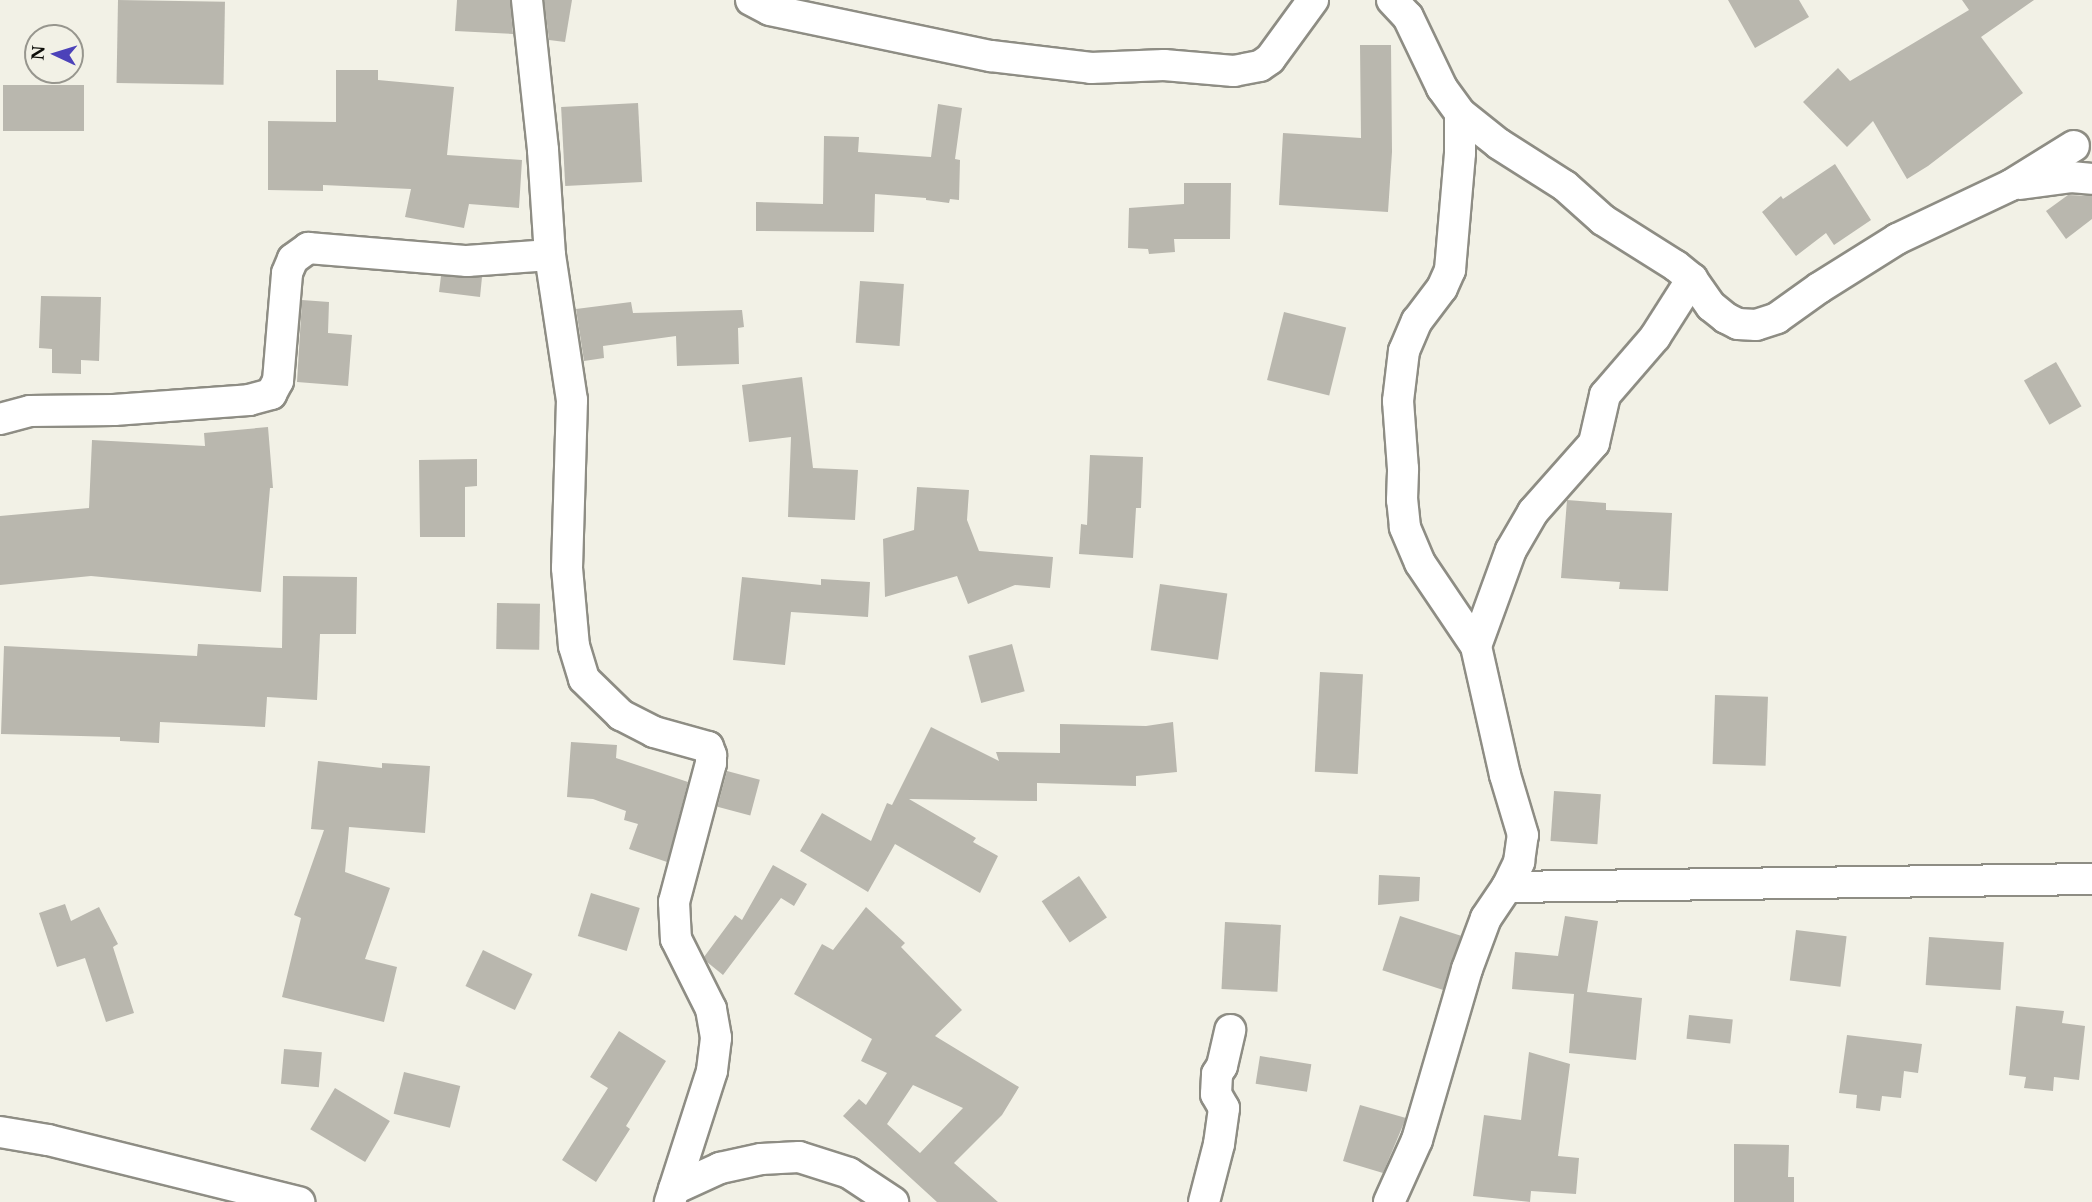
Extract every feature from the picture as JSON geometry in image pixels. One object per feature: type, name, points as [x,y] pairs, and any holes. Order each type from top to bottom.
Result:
[{"type":"street","points":[[527,0],[543,150],[550,255],[572,400],[567,568],[574,646],[584,679],[621,716],[654,732],[708,747],[711,755],[711,763],[674,902],[676,939],[711,1009],[716,1038],[712,1071],[672,1195]]},
{"type":"street","points":[[751,0],[770,10],[809,16],[885,35],[991,56],[1091,68],[1164,65],[1234,71],[1260,66],[1270,59],[1313,0]]},
{"type":"street","points":[[1392,0],[1408,17],[1442,88],[1460,113],[1499,144],[1565,186],[1603,220],[1676,266],[1692,279],[1711,306],[1725,318],[1738,324],[1767,322],[1897,239],[2011,185],[2074,146]]},
{"type":"street","points":[[1389,1202],[1418,1140],[1467,969],[1486,918],[1507,887],[1519,862],[1523,835],[1505,775],[1476,646],[1420,563],[1405,527],[1398,401],[1404,351],[1409,335],[1442,288],[1450,270],[1460,153],[1460,113]]},
{"type":"street","points":[[2011,185],[2071,177],[2092,179]]},
{"type":"street","points":[[0,419],[30,411],[114,411],[249,400],[271,394],[278,381],[287,273],[293,259],[308,248],[467,261],[550,255]]},
{"type":"street","points":[[1476,646],[1511,550],[1528,521],[1594,443],[1605,395],[1655,338],[1692,279]]},
{"type":"street","points":[[1507,887],[2092,879]]},
{"type":"street","points":[[1204,1202],[1219,1144],[1224,1108],[1216,1094],[1217,1074],[1230,1041],[1230,1030]]},
{"type":"street","points":[[0,1132],[48,1140],[299,1202]]},
{"type":"street","points":[[672,1195],[720,1168],[761,1159],[799,1158],[849,1173],[893,1202]]},
{"type":"building","points":[[118,0],[225,2],[224,85],[117,83]]},
{"type":"building","points":[[457,0],[510,0],[513,34],[455,31]]},
{"type":"building","points":[[544,0],[572,0],[565,42],[549,40]]},
{"type":"building","points":[[1728,0],[1799,0],[1809,17],[1755,48]]},
{"type":"building","points":[[1962,0],[2034,0],[1981,37],[2023,93],[1928,166],[1907,179],[1873,121],[1847,147],[1803,102],[1838,68],[1850,81],[1969,10]]},
{"type":"building","points":[[1360,45],[1391,45],[1392,152],[1388,212],[1279,205],[1283,133],[1361,138]]},
{"type":"building","points":[[336,70],[378,70],[378,80],[454,87],[447,155],[522,160],[519,208],[469,204],[464,228],[405,217],[411,189],[323,185],[323,191],[268,190],[268,121],[336,122]]},
{"type":"building","points":[[3,85],[84,85],[84,131],[3,131]]},
{"type":"building","points":[[638,103],[642,182],[565,186],[561,107]]},
{"type":"building","points":[[938,104],[962,108],[955,159],[960,160],[959,200],[950,199],[949,203],[926,200],[926,198],[875,194],[874,232],[756,231],[756,202],[823,204],[824,136],[859,137],[858,152],[931,157]]},
{"type":"building","points":[[1835,164],[1871,220],[1834,245],[1826,233],[1796,256],[1762,212],[1781,196],[1783,199]]},
{"type":"building","points":[[1184,183],[1231,183],[1230,239],[1174,239],[1175,252],[1149,254],[1148,249],[1128,248],[1129,208],[1184,204]]},
{"type":"building","points":[[2068,195],[2092,196],[2092,219],[2066,239],[2046,211]]},
{"type":"building","points":[[441,276],[482,277],[480,297],[439,292]]},
{"type":"building","points":[[860,281],[904,284],[900,346],[856,343]]},
{"type":"building","points":[[41,296],[101,297],[99,361],[81,360],[81,374],[52,373],[52,349],[39,348]]},
{"type":"building","points":[[302,300],[329,302],[328,333],[352,335],[348,386],[297,382]]},
{"type":"building","points":[[631,302],[633,313],[742,310],[744,327],[738,328],[739,364],[677,366],[676,336],[603,346],[604,358],[584,361],[576,309]]},
{"type":"building","points":[[1284,312],[1346,327],[1329,395],[1267,380]]},
{"type":"building","points":[[2056,362],[2082,406],[2049,425],[2024,380]]},
{"type":"building","points":[[802,377],[813,468],[858,470],[855,520],[788,517],[791,437],[749,442],[742,385]]},
{"type":"building","points":[[268,427],[273,488],[270,488],[261,592],[91,576],[0,585],[0,516],[89,508],[92,440],[205,446],[204,433]]},
{"type":"building","points":[[1090,455],[1143,457],[1141,508],[1136,508],[1133,558],[1079,554],[1081,524],[1087,525]]},
{"type":"building","points":[[477,459],[477,486],[465,487],[465,537],[420,537],[419,460]]},
{"type":"building","points":[[917,487],[969,490],[967,520],[979,551],[1053,557],[1050,588],[1015,585],[968,604],[957,576],[885,597],[883,539],[914,530]]},
{"type":"building","points":[[1567,500],[1606,503],[1606,510],[1672,513],[1668,591],[1619,589],[1620,582],[1561,578]]},
{"type":"building","points":[[283,576],[357,577],[356,634],[320,634],[317,700],[267,697],[265,727],[160,722],[159,743],[120,741],[120,737],[1,734],[4,646],[197,656],[198,644],[282,648]]},
{"type":"building","points":[[742,577],[821,585],[821,579],[870,582],[868,617],[791,612],[785,665],[733,660]]},
{"type":"building","points":[[1160,584],[1227,593],[1218,660],[1151,650]]},
{"type":"building","points":[[497,603],[540,604],[539,650],[496,649]]},
{"type":"building","points":[[1012,644],[1025,691],[981,703],[969,656]]},
{"type":"building","points":[[1320,672],[1363,674],[1358,774],[1315,772]]},
{"type":"building","points":[[1715,695],[1768,697],[1766,766],[1713,764]]},
{"type":"building","points":[[1173,722],[1177,772],[1136,776],[1136,786],[1037,783],[1037,801],[909,799],[976,838],[973,842],[998,856],[980,893],[895,844],[868,892],[800,851],[822,813],[871,841],[887,803],[892,805],[931,727],[999,761],[996,752],[1060,753],[1060,724],[1146,726]]},
{"type":"building","points":[[571,742],[617,745],[616,758],[688,782],[667,862],[629,849],[638,824],[624,820],[626,811],[593,799],[567,797]]},
{"type":"building","points":[[318,761],[382,768],[382,763],[430,766],[425,833],[349,827],[345,872],[390,888],[365,959],[397,967],[384,1022],[282,997],[301,918],[294,915],[324,830],[311,829]]},
{"type":"building","points":[[727,771],[760,780],[750,816],[717,807]]},
{"type":"building","points":[[1554,791],[1601,794],[1597,844],[1551,841]]},
{"type":"building","points":[[773,865],[807,884],[794,906],[781,898],[723,975],[704,957],[735,915],[742,920]]},
{"type":"building","points":[[1379,875],[1420,877],[1419,901],[1378,905]]},
{"type":"building","points":[[1079,876],[1107,917],[1070,943],[1042,901]]},
{"type":"building","points":[[591,893],[640,908],[627,951],[578,936]]},
{"type":"building","points":[[65,904],[71,921],[99,907],[118,944],[113,947],[134,1013],[106,1022],[85,958],[57,967],[39,913]]},
{"type":"building","points":[[866,907],[905,943],[901,947],[962,1010],[935,1036],[1019,1087],[1002,1115],[954,1163],[998,1202],[937,1202],[843,1116],[859,1099],[866,1105],[887,1073],[861,1061],[872,1039],[794,994],[822,944],[833,950]],"holes":[[[913,1085],[963,1108],[920,1153],[887,1124]]]},
{"type":"building","points":[[1400,916],[1461,936],[1443,990],[1382,970]]},
{"type":"building","points":[[1565,916],[1598,921],[1587,992],[1642,998],[1636,1060],[1569,1053],[1574,994],[1512,989],[1515,952],[1558,956]]},
{"type":"building","points":[[1225,922],[1281,925],[1277,992],[1221,989]]},
{"type":"building","points":[[1796,930],[1847,936],[1840,987],[1790,981]]},
{"type":"building","points":[[1929,937],[2004,942],[2000,990],[1926,985]]},
{"type":"building","points":[[483,950],[532,974],[515,1010],[465,986]]},
{"type":"building","points":[[2016,1006],[2064,1011],[2062,1023],[2085,1026],[2079,1080],[2054,1077],[2053,1091],[2024,1088],[2026,1077],[2009,1075]]},
{"type":"building","points":[[1689,1015],[1733,1020],[1730,1043],[1686,1039]]},
{"type":"building","points":[[619,1031],[666,1061],[626,1126],[630,1129],[596,1182],[562,1160],[608,1088],[590,1077]]},
{"type":"building","points":[[1847,1035],[1922,1044],[1918,1073],[1904,1071],[1901,1098],[1882,1096],[1880,1111],[1856,1108],[1857,1095],[1839,1093]]},
{"type":"building","points":[[284,1049],[322,1052],[319,1087],[281,1084]]},
{"type":"building","points":[[1529,1052],[1570,1064],[1558,1156],[1579,1158],[1576,1194],[1531,1191],[1530,1202],[1473,1196],[1484,1115],[1521,1120]]},
{"type":"building","points":[[1260,1056],[1311,1064],[1307,1092],[1256,1084]]},
{"type":"building","points":[[404,1072],[460,1086],[450,1128],[394,1114]]},
{"type":"building","points":[[335,1088],[390,1121],[365,1162],[310,1129]]},
{"type":"building","points":[[1360,1105],[1406,1118],[1383,1173],[1343,1161]]},
{"type":"building","points":[[1734,1144],[1789,1145],[1788,1177],[1794,1177],[1794,1202],[1734,1202]]}]
